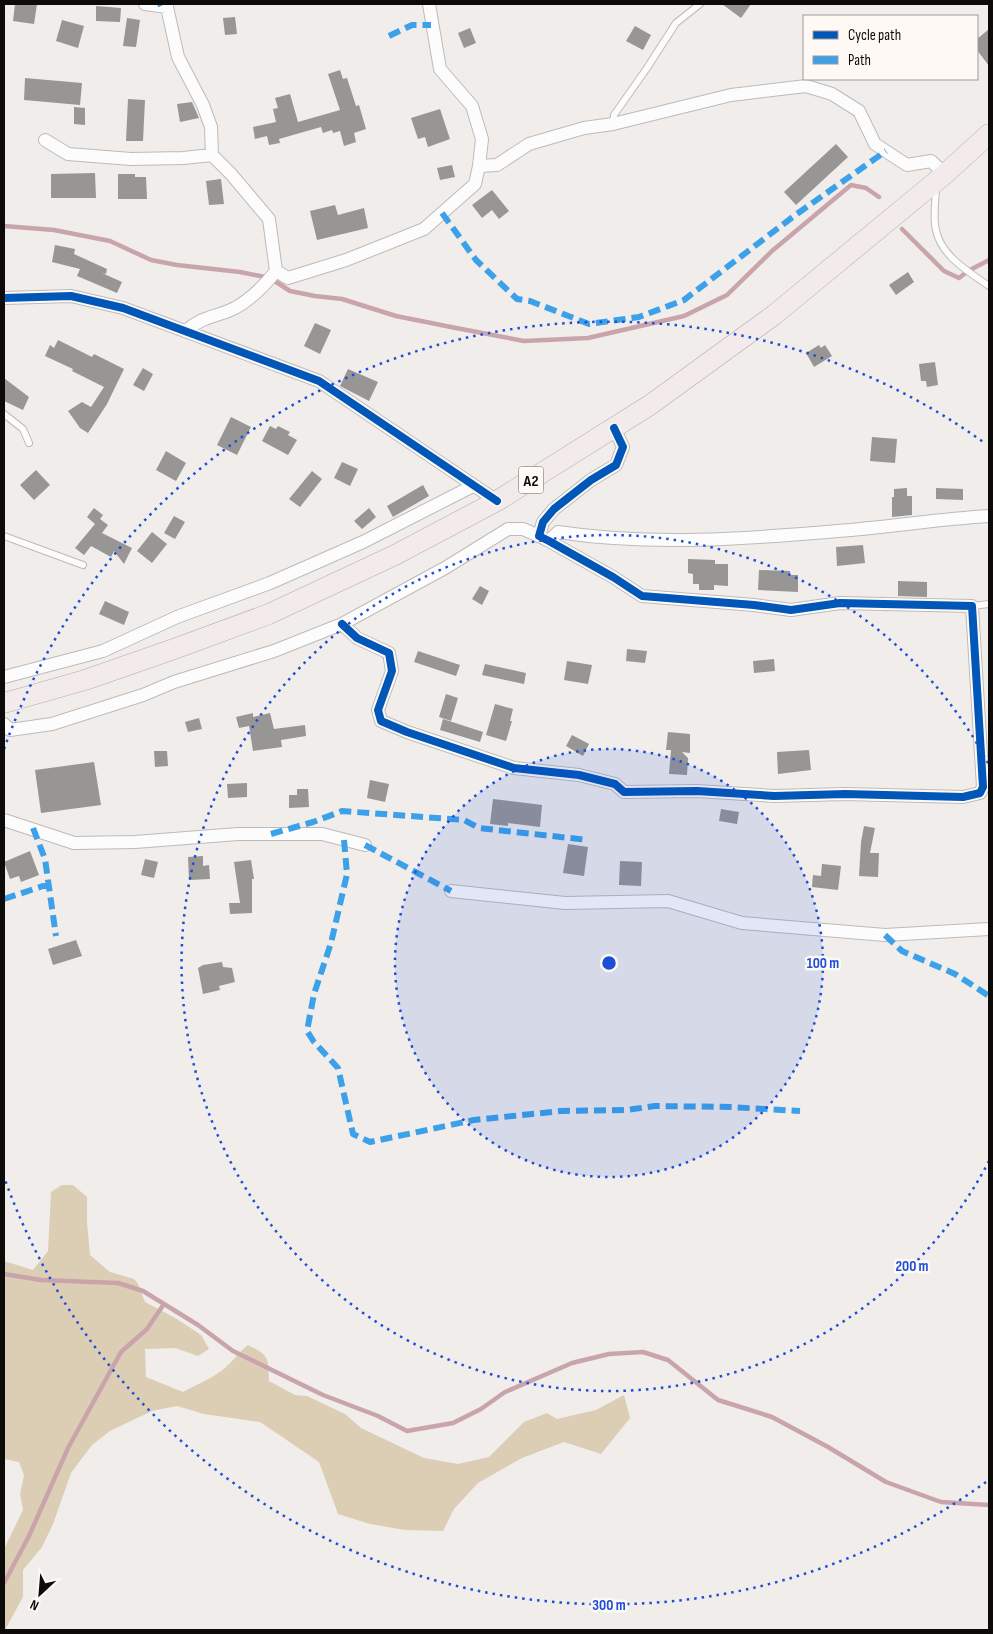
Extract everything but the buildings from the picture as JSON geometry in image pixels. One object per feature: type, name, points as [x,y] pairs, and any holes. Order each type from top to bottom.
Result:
[{"type":"main road","name":"A2","points":[[4,703],[85,680],[174,650],[269,614],[395,555],[497,501],[650,405],[774,315],[938,179],[989,134]]},
{"type":"street","points":[[145,4],[167,7],[178,58],[200,98],[211,127],[212,155],[231,174],[269,219],[276,271],[264,287],[235,308],[196,322],[186,331]]},
{"type":"street","points":[[276,271],[288,278],[346,260],[424,229],[475,184],[482,139],[472,106],[440,69],[429,4]]},
{"type":"street","points":[[479,166],[497,165],[506,161],[529,144],[584,128],[613,124],[731,95],[806,86],[832,94],[859,111],[875,144],[907,165],[931,162],[938,179]]},
{"type":"street","points":[[45,140],[68,154],[131,159],[183,158],[212,155]]},
{"type":"street","points":[[4,298],[71,296],[123,308],[319,381],[497,501]]},
{"type":"street","points":[[544,539],[543,522],[554,509],[591,480],[616,465],[623,447],[614,428]]},
{"type":"street","points":[[4,677],[103,651],[177,617],[270,583],[363,542],[473,486]]},
{"type":"street","points":[[544,539],[558,532],[597,538],[723,540],[989,516]]},
{"type":"street","points":[[4,724],[10,730],[52,724],[274,650],[342,624],[445,568],[508,529],[523,529],[613,577],[642,596],[754,605],[790,610],[840,603],[972,606],[983,787],[980,793],[963,797],[845,794],[774,796],[697,791],[624,792],[615,784],[579,775],[514,768],[380,721],[378,710],[392,671],[389,653],[357,638],[342,624]]},
{"type":"street","points":[[4,820],[74,843],[135,842],[238,834],[322,834],[365,845]]},
{"type":"street","points":[[451,891],[565,904],[668,901],[742,923],[885,935],[989,929]]},
{"type":"lane","points":[[613,124],[614,115],[676,23],[700,4]]},
{"type":"lane","points":[[938,179],[935,229],[939,241],[962,266],[989,286]]},
{"type":"lane","points":[[4,414],[23,429],[30,443]]},
{"type":"lane","points":[[4,536],[83,565]]},
{"type":"lane","points":[[972,606],[989,604]]},
{"type":"shaded area","points":[[62,1185],[73,1185],[87,1197],[90,1255],[110,1272],[134,1279],[145,1302],[177,1319],[201,1335],[209,1349],[198,1356],[175,1348],[145,1349],[146,1377],[183,1392],[220,1372],[248,1345],[266,1358],[269,1381],[295,1395],[307,1396],[345,1414],[361,1428],[424,1458],[458,1464],[489,1457],[524,1422],[547,1413],[557,1419],[596,1410],[624,1395],[630,1418],[601,1454],[564,1442],[522,1458],[478,1483],[454,1509],[443,1531],[405,1530],[370,1524],[338,1514],[319,1462],[260,1422],[204,1414],[177,1406],[152,1411],[110,1431],[92,1445],[71,1473],[53,1524],[42,1547],[23,1570],[23,1597],[4,1630],[4,1549],[23,1510],[20,1494],[24,1475],[19,1462],[4,1459],[4,1261],[33,1270],[48,1251],[51,1192]]},
{"type":"waterway","points":[[4,226],[54,230],[110,241],[151,260],[270,278],[290,291],[342,299],[396,316],[524,341],[588,338],[684,316],[727,295],[772,251],[851,185],[866,188],[879,197]]},
{"type":"waterway","points":[[902,229],[944,271],[959,278],[989,260]]},
{"type":"waterway","points":[[4,1274],[41,1280],[118,1283],[143,1291],[198,1325],[233,1351],[323,1395],[378,1416],[407,1431],[453,1423],[481,1409],[505,1392],[572,1363],[609,1354],[643,1352],[668,1360],[718,1400],[772,1417],[828,1447],[886,1482],[941,1502],[989,1505]]},
{"type":"waterway","points":[[4,1583],[29,1536],[68,1448],[121,1352],[147,1329],[164,1304]]},
{"type":"marked path","points":[[389,36],[412,25],[431,25]]},
{"type":"marked path","points":[[442,213],[476,260],[517,299],[530,301],[589,324],[639,317],[684,300],[794,216],[886,151]]},
{"type":"marked path","points":[[271,834],[313,822],[342,811],[464,820],[479,828],[588,840]]},
{"type":"marked path","points":[[33,828],[45,859],[56,936]]},
{"type":"marked path","points":[[344,840],[347,874],[331,943],[314,994],[307,1031],[314,1042],[338,1068],[353,1134],[370,1142],[474,1120],[561,1111],[627,1110],[655,1106],[730,1107],[800,1111]]},
{"type":"marked path","points":[[365,845],[451,891]]},
{"type":"marked path","points":[[4,899],[49,884]]},
{"type":"marked path","points":[[885,935],[902,951],[955,974],[989,996]]},
{"type":"cycle path","points":[[4,298],[71,296],[123,308],[319,381],[497,501]]},
{"type":"cycle path","points":[[342,624],[357,638],[389,653],[392,671],[378,710],[381,721],[407,732],[514,768],[579,775],[615,784],[624,792],[697,791],[774,796],[845,794],[963,797],[980,793],[983,787],[972,606],[840,603],[791,610],[754,605],[642,596],[613,577],[539,536],[543,522],[554,509],[591,480],[616,465],[623,447],[614,428]]}]
